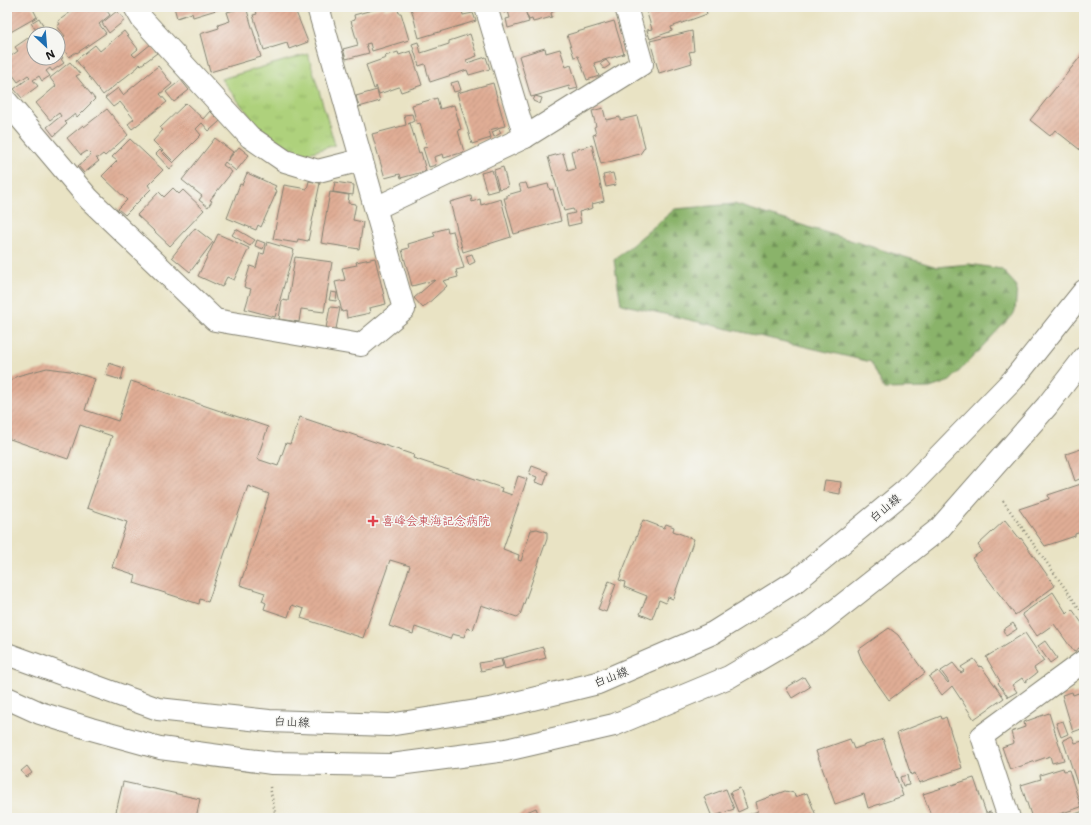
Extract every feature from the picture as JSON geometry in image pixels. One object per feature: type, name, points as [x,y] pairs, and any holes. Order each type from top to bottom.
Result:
[{"type":"street","points":[[135,7],[142,20],[250,137],[285,161],[318,171],[361,160]]},
{"type":"street","points":[[7,102],[89,199],[215,320],[361,345],[404,309],[318,7]]},
{"type":"street","points":[[486,7],[525,137]]},
{"type":"street","points":[[376,208],[525,137],[642,64],[626,7]]},
{"type":"street","name":"白山線","points":[[7,654],[158,709],[269,721],[389,725],[495,708],[598,683],[713,633],[796,581],[906,490],[1013,380],[1084,291]]},
{"type":"street","points":[[7,698],[40,713],[160,748],[272,763],[391,765],[506,750],[614,725],[729,677],[822,621],[939,529],[1047,406],[1084,358]]},
{"type":"street","points":[[1009,818],[982,736],[1084,661]]},
{"type":"path","points":[[1003,501],[1084,615]]},
{"type":"green space","points":[[308,54],[335,145],[302,155],[263,133],[221,79]]},
{"type":"green space","points":[[734,204],[937,267],[969,264],[1001,269],[1017,286],[1015,312],[950,381],[930,388],[884,389],[871,362],[621,304],[614,260],[675,209]]},
{"type":"building","points":[[7,7],[32,7],[37,17],[7,34]]},
{"type":"building","points":[[78,7],[80,10],[84,7],[104,7],[110,15],[99,24],[106,33],[69,57],[66,53],[66,26],[57,26],[60,24],[58,21]]},
{"type":"building","points":[[174,7],[226,7],[193,17],[192,13],[177,18]]},
{"type":"building","points":[[246,7],[261,57],[210,72],[200,34],[219,28],[218,25],[230,21],[227,12]]},
{"type":"building","points":[[267,7],[272,7],[273,10],[281,7],[294,7],[308,42],[289,49],[287,43],[264,50],[253,15],[257,14],[256,11]]},
{"type":"building","points":[[383,7],[385,10],[397,7],[399,13],[401,13],[409,40],[372,51],[370,43],[366,44],[369,53],[346,59],[343,49],[358,45],[351,21],[355,20],[354,15]]},
{"type":"building","points":[[461,7],[463,15],[473,13],[476,21],[419,38],[411,8]]},
{"type":"building","points":[[502,7],[553,7],[554,11],[551,13],[552,17],[533,22],[532,19],[529,20],[526,13],[529,22],[508,28],[506,19],[510,18],[508,11],[504,13]]},
{"type":"building","points":[[645,7],[707,7],[708,11],[706,11],[707,14],[671,27],[672,31],[650,39],[647,30],[652,29]]},
{"type":"building","points":[[117,11],[125,20],[109,33],[102,23]]},
{"type":"building","points":[[39,18],[43,25],[33,26],[31,23]]},
{"type":"building","points":[[614,21],[624,54],[594,63],[599,76],[587,80],[578,56],[574,57],[567,35]]},
{"type":"building","points":[[124,31],[138,49],[132,54],[135,57],[151,44],[157,53],[141,65],[140,64],[103,95],[76,60],[95,45],[100,51]]},
{"type":"building","points":[[692,31],[694,51],[689,52],[692,63],[659,73],[650,41]]},
{"type":"building","points":[[470,34],[477,56],[466,60],[467,63],[486,57],[490,69],[469,75],[467,70],[430,82],[425,64],[419,66],[412,44],[418,42],[421,53],[449,44],[449,41]]},
{"type":"building","points":[[26,39],[26,66],[60,66],[52,71],[50,68],[46,71],[50,76],[42,81],[39,76],[33,80],[38,86],[22,98],[14,89],[30,77],[28,75],[18,82],[7,67],[7,59],[18,51],[15,47]]},
{"type":"building","points":[[545,48],[546,53],[560,49],[566,67],[571,65],[578,88],[570,90],[569,86],[531,97],[519,56]]},
{"type":"building","points":[[411,51],[422,85],[401,92],[399,87],[379,94],[376,86],[374,89],[366,65],[386,58],[385,56],[398,52],[399,55]]},
{"type":"building","points":[[1084,52],[1084,153],[1055,130],[1050,136],[1030,120]]},
{"type":"building","points":[[606,60],[610,65],[604,69],[600,64]]},
{"type":"building","points":[[70,62],[80,74],[76,76],[95,99],[77,117],[75,114],[65,122],[67,124],[54,136],[47,127],[61,116],[59,113],[50,120],[36,103],[56,86],[50,78]]},
{"type":"building","points":[[158,66],[172,84],[160,94],[167,102],[132,129],[128,124],[134,119],[120,102],[113,107],[105,98],[118,88],[123,95]]},
{"type":"building","points":[[181,80],[189,90],[174,102],[166,92]]},
{"type":"building","points":[[458,81],[461,90],[454,92],[451,83]]},
{"type":"building","points":[[493,83],[505,126],[489,130],[491,138],[472,144],[457,93]]},
{"type":"building","points":[[377,90],[380,101],[359,107],[356,96]]},
{"type":"building","points":[[535,96],[542,98],[540,104],[533,101]]},
{"type":"building","points":[[437,98],[440,109],[454,105],[461,129],[458,130],[464,152],[444,158],[443,154],[434,157],[436,165],[429,167],[423,148],[427,147],[420,123],[417,124],[412,105]]},
{"type":"building","points":[[186,103],[203,119],[210,111],[220,121],[209,131],[202,123],[196,129],[201,135],[174,162],[153,141],[163,130],[160,128]]},
{"type":"building","points":[[603,108],[606,120],[620,117],[620,120],[637,116],[645,147],[640,154],[601,164],[593,135],[596,134],[594,127],[596,126],[592,111]]},
{"type":"building","points":[[107,109],[128,135],[105,156],[103,154],[96,158],[99,161],[84,173],[78,166],[91,155],[87,151],[81,155],[67,138]]},
{"type":"building","points":[[412,114],[414,121],[410,123],[419,153],[421,152],[426,171],[401,178],[400,174],[385,178],[372,134],[406,125],[404,115]]},
{"type":"building","points":[[499,129],[501,133],[494,137],[492,132]]},
{"type":"building","points":[[215,138],[233,152],[227,161],[239,147],[249,155],[236,171],[225,162],[223,165],[232,172],[210,200],[212,201],[208,207],[199,200],[202,196],[182,180]]},
{"type":"building","points":[[130,139],[163,170],[148,185],[151,189],[125,215],[118,209],[127,200],[102,176],[117,161],[112,157]]},
{"type":"building","points":[[592,145],[604,201],[592,204],[593,208],[579,212],[581,223],[568,226],[566,215],[575,213],[573,209],[564,211],[548,157],[563,153],[568,171],[575,169],[571,151]]},
{"type":"building","points":[[160,150],[174,164],[170,169],[156,154]]},
{"type":"building","points":[[503,167],[508,187],[499,189],[494,170]]},
{"type":"building","points":[[492,170],[498,190],[487,193],[481,173]]},
{"type":"building","points":[[247,173],[276,186],[274,189],[277,191],[261,227],[258,225],[256,230],[227,218],[240,184],[242,185]]},
{"type":"building","points":[[613,173],[616,185],[606,187],[603,175]]},
{"type":"building","points":[[309,181],[320,183],[308,241],[298,239],[297,243],[273,239],[284,185],[307,189]]},
{"type":"building","points":[[335,182],[354,185],[353,195],[333,192]]},
{"type":"building","points":[[526,183],[528,189],[548,184],[550,190],[553,189],[561,221],[514,234],[504,198],[507,198],[507,195],[521,191],[519,184]]},
{"type":"building","points":[[173,188],[179,194],[183,190],[204,210],[170,246],[137,215],[159,192],[164,197]]},
{"type":"building","points":[[330,192],[349,195],[348,203],[356,204],[353,220],[363,222],[359,249],[321,243]]},
{"type":"building","points":[[471,196],[472,202],[480,199],[481,205],[501,199],[511,237],[463,252],[450,202]]},
{"type":"building","points":[[195,228],[213,242],[190,272],[172,257]]},
{"type":"building","points":[[447,228],[448,232],[453,231],[464,268],[456,270],[458,277],[443,281],[447,286],[423,308],[414,298],[435,280],[412,286],[402,250],[409,248],[408,244],[435,236],[433,232]]},
{"type":"building","points":[[236,229],[255,240],[250,246],[232,235]]},
{"type":"building","points":[[218,234],[249,248],[234,280],[227,277],[222,287],[198,276]]},
{"type":"building","points":[[257,240],[265,243],[263,249],[255,246]]},
{"type":"building","points":[[267,242],[294,250],[275,317],[245,309],[251,289],[244,287],[250,266],[256,268],[260,253],[264,254]]},
{"type":"building","points":[[472,254],[475,262],[469,265],[466,256]]},
{"type":"building","points":[[295,257],[332,262],[324,312],[301,309],[299,322],[279,319],[282,300],[288,301]]},
{"type":"building","points":[[375,258],[386,304],[369,308],[370,313],[347,318],[346,311],[342,312],[335,282],[345,280],[342,268],[357,265],[356,262]]},
{"type":"building","points":[[331,292],[337,293],[336,301],[329,300]]},
{"type":"building","points":[[330,307],[340,308],[336,329],[326,328]]},
{"type":"building","points":[[109,363],[124,368],[121,380],[105,375]]},
{"type":"building","points":[[47,368],[70,371],[95,379],[85,410],[118,421],[131,381],[268,427],[257,459],[278,466],[286,443],[290,444],[300,417],[414,455],[413,458],[502,488],[501,491],[512,495],[518,476],[527,479],[503,549],[519,555],[518,560],[521,561],[531,530],[537,529],[547,532],[547,539],[520,615],[517,617],[481,605],[473,630],[467,628],[464,637],[452,634],[450,639],[415,627],[413,634],[389,626],[410,566],[390,560],[363,638],[301,618],[304,609],[292,605],[288,617],[264,609],[266,603],[262,601],[265,593],[240,585],[269,494],[248,486],[208,602],[200,599],[199,604],[134,583],[136,575],[112,567],[127,522],[87,508],[112,436],[80,425],[68,459],[7,438],[7,383],[17,376]]},
{"type":"building","points":[[1084,448],[1084,477],[1075,481],[1066,454]]},
{"type":"building","points":[[532,466],[548,472],[544,485],[535,482],[537,477],[529,474]]},
{"type":"building","points":[[825,480],[841,482],[840,494],[823,491]]},
{"type":"building","points":[[1084,483],[1084,531],[1075,534],[1075,536],[1045,546],[1019,509],[1049,499],[1048,495]]},
{"type":"building","points":[[643,520],[664,528],[666,524],[674,527],[673,531],[694,539],[673,599],[668,597],[666,603],[659,600],[652,619],[640,614],[647,596],[624,587],[625,582],[619,580]]},
{"type":"building","points":[[1005,520],[1020,539],[1021,538],[1055,586],[1015,615],[972,558],[982,551],[978,545]]},
{"type":"building","points":[[609,581],[616,584],[606,612],[598,609]]},
{"type":"building","points":[[1053,592],[1067,614],[1072,609],[1084,626],[1084,644],[1074,652],[1054,624],[1037,636],[1022,614]]},
{"type":"building","points":[[1013,623],[1017,629],[1006,636],[1003,630]]},
{"type":"building","points":[[889,628],[898,635],[925,673],[889,700],[863,663],[858,650]]},
{"type":"building","points":[[1025,633],[1044,661],[1034,668],[1037,673],[1025,682],[1022,678],[1012,685],[1017,692],[1008,697],[998,683],[1000,681],[986,657]]},
{"type":"building","points":[[1045,641],[1057,658],[1050,663],[1038,646]]},
{"type":"building","points":[[543,647],[546,658],[505,669],[502,658]]},
{"type":"building","points":[[501,659],[503,666],[481,671],[479,663]]},
{"type":"building","points":[[974,659],[980,667],[981,666],[1004,698],[974,719],[952,686],[942,695],[929,677],[938,671],[948,683],[949,682],[941,671],[953,663],[961,673],[964,671],[961,667]]},
{"type":"building","points":[[804,677],[810,687],[792,698],[786,688]]},
{"type":"building","points":[[1084,691],[1084,728],[1073,732],[1062,695],[1072,692],[1073,695]]},
{"type":"building","points":[[1049,713],[1064,760],[1052,763],[1050,756],[1010,770],[1002,747],[1014,743],[1011,732],[1025,727],[1024,722]]},
{"type":"building","points":[[941,716],[942,719],[946,717],[962,768],[919,783],[915,773],[911,775],[897,733]]},
{"type":"building","points":[[1063,721],[1068,734],[1061,737],[1056,723]]},
{"type":"building","points":[[1072,736],[1075,743],[1083,741],[1084,743],[1084,781],[1077,783],[1063,740]]},
{"type":"building","points":[[850,739],[854,749],[883,739],[903,796],[868,808],[864,794],[835,804],[816,751]]},
{"type":"building","points":[[27,766],[32,773],[26,777],[21,771]]},
{"type":"building","points":[[1063,768],[1064,771],[1069,770],[1081,807],[1047,818],[1032,818],[1021,785],[1041,779],[1040,775]]},
{"type":"building","points":[[907,775],[909,785],[903,786],[900,777]]},
{"type":"building","points":[[974,778],[986,813],[991,812],[993,818],[932,818],[923,794]]},
{"type":"building","points":[[123,782],[200,799],[196,818],[118,818],[119,813],[116,812]]},
{"type":"building","points":[[740,788],[747,808],[738,812],[730,792]]},
{"type":"building","points":[[726,789],[734,809],[712,817],[704,797]]},
{"type":"building","points":[[785,791],[794,793],[795,797],[807,793],[817,818],[739,818],[758,811],[756,802]]},
{"type":"building","points":[[536,808],[540,818],[513,818]]},
{"type":"building","points":[[1084,811],[1084,818],[1076,818],[1075,814]]},
{"type":"place","name":"喜峰会東海記念病院","points":[[373,521]]}]
